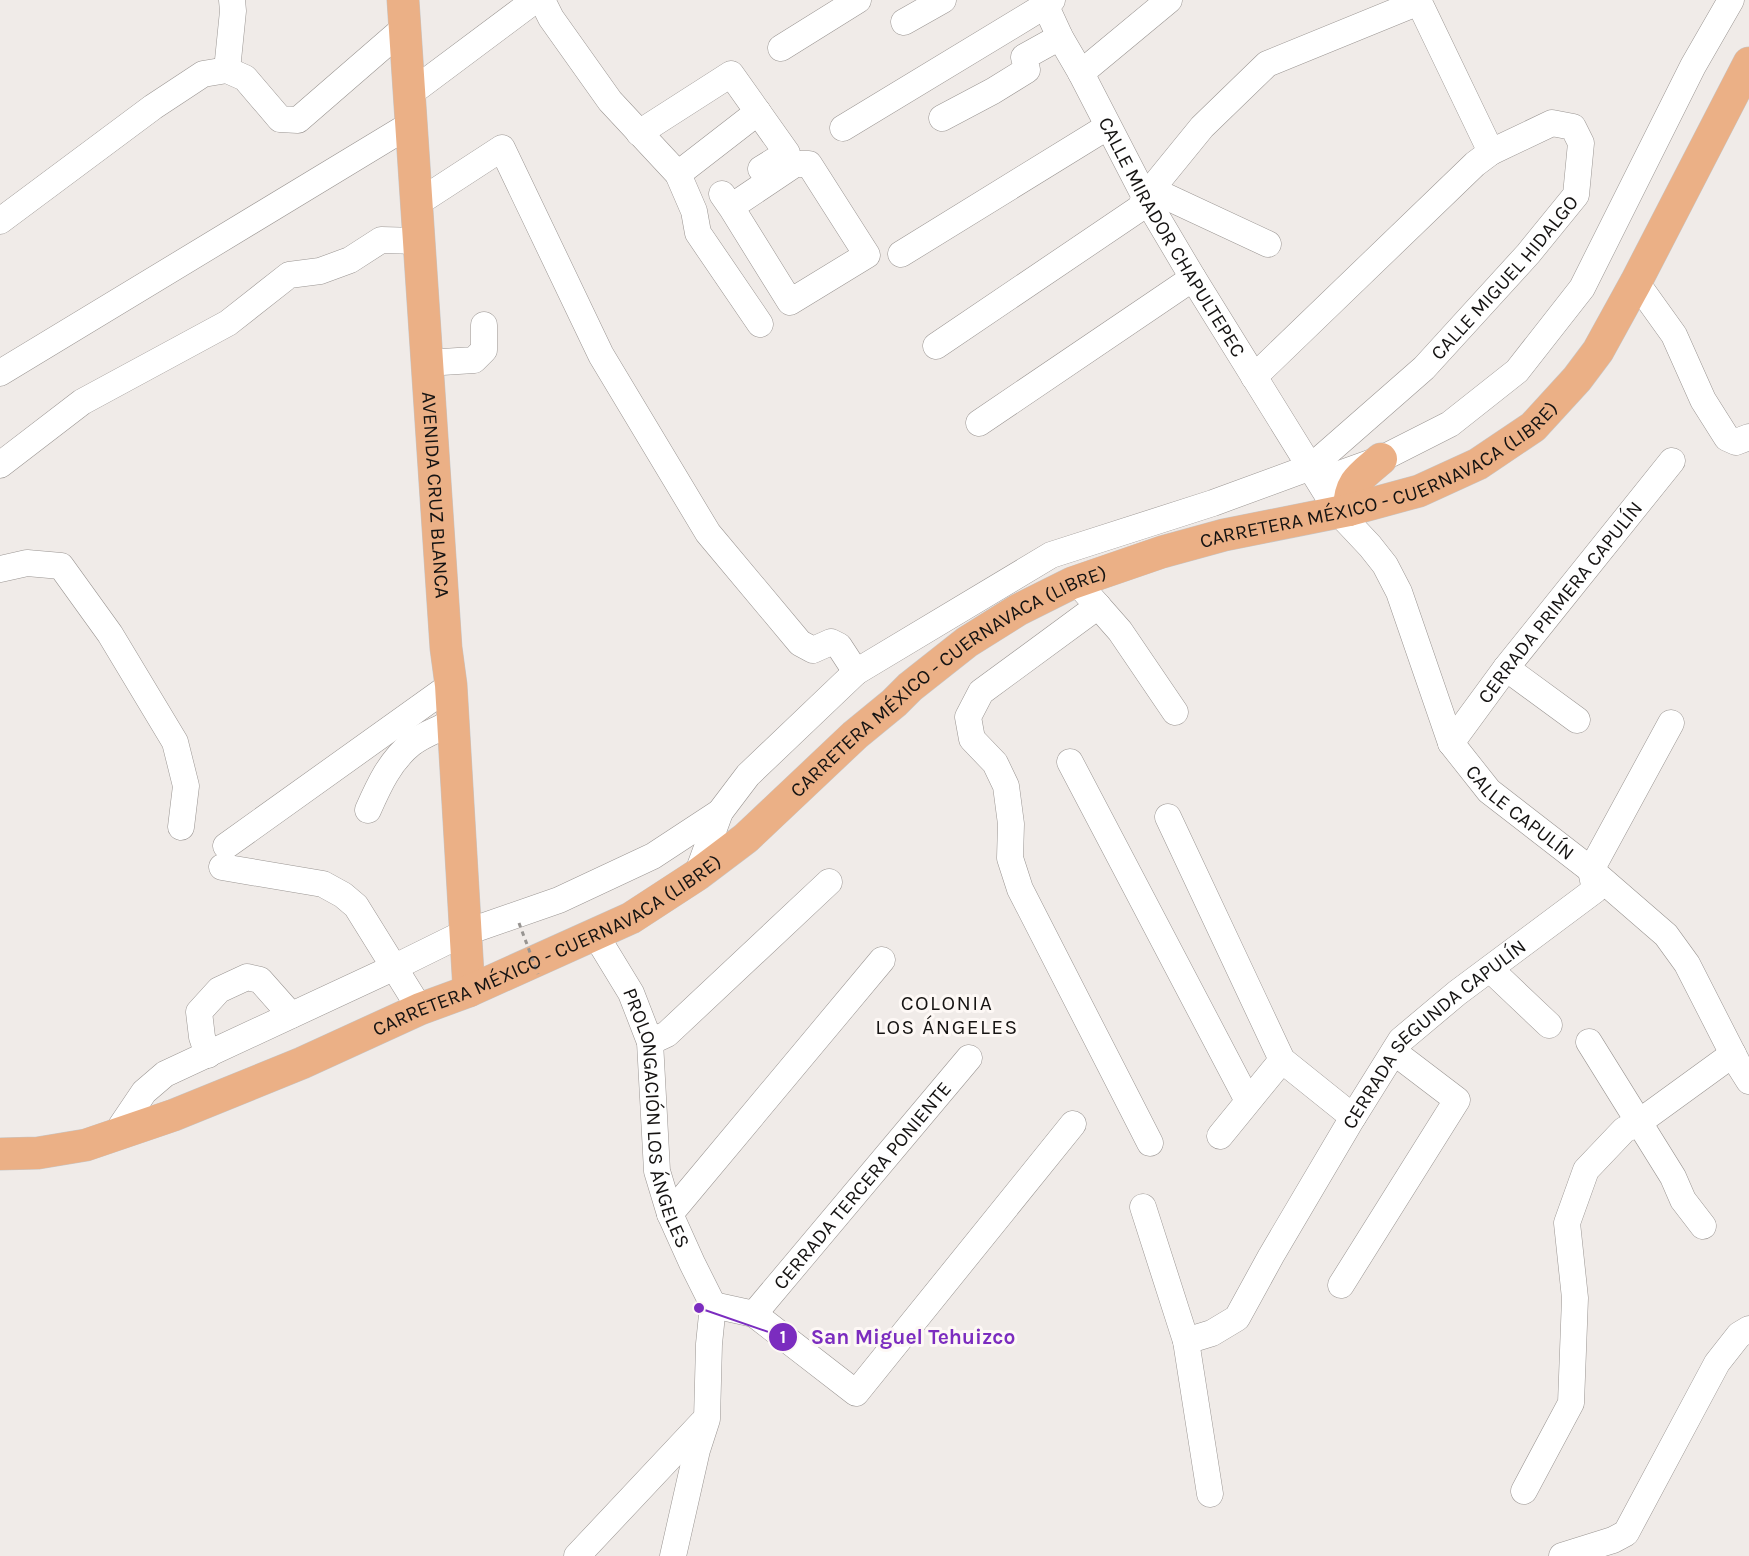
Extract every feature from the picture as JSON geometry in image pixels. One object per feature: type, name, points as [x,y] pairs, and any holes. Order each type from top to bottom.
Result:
[{"type":"main road","name":"AVENIDA CRUZ BLANCA","points":[[403,14],[446,648],[451,685],[469,991]]},
{"type":"main road","name":"CARRETERA MÉXICO - CUERNAVACA (LIBRE)","points":[[0,1154],[38,1153],[86,1145],[174,1115],[302,1063],[420,1009],[469,991],[631,918],[697,875],[746,838],[846,743],[910,687],[967,642],[1018,610],[1072,584],[1162,552],[1224,535],[1343,511],[1419,491],[1478,465],[1533,427],[1570,387],[1598,351],[1749,63]]},
{"type":"main road","points":[[1343,511],[1349,492],[1361,476],[1381,459]]},
{"type":"street","points":[[227,70],[232,0]]},
{"type":"street","points":[[0,373],[410,109],[535,0]]},
{"type":"street","points":[[542,0],[551,18],[610,101],[678,174],[694,211],[698,233],[760,324]]},
{"type":"street","points":[[781,48],[858,0]]},
{"type":"street","points":[[904,22],[943,0]]},
{"type":"street","points":[[1081,73],[1169,0]]},
{"type":"street","points":[[697,875],[720,812],[748,775],[856,672],[1051,555],[1213,503],[1315,474],[1381,459],[1450,424],[1516,371],[1582,288],[1693,66],[1731,0]]},
{"type":"street","points":[[936,346],[1140,208],[1149,192],[1202,127],[1267,64],[1418,1],[1491,152]]},
{"type":"street","points":[[843,128],[1047,2]]},
{"type":"street","name":"CALLE MIRADOR CHAPULTEPEC","points":[[1047,2],[1060,37],[1081,73],[1107,127],[1149,192],[1193,278],[1315,474],[1343,511]]},
{"type":"street","points":[[0,221],[203,74],[227,70],[245,78],[280,119],[298,120],[403,14]]},
{"type":"street","points":[[942,118],[1028,70],[1024,57],[1060,37]]},
{"type":"street","points":[[639,133],[730,74],[787,153],[726,201]]},
{"type":"street","points":[[678,174],[758,112]]},
{"type":"street","name":"CALLE MIGUEL HIDALGO","points":[[1254,377],[1459,178],[1491,152],[1552,123],[1573,127],[1581,143],[1576,195],[1528,254],[1424,368],[1315,474]]},
{"type":"street","points":[[902,254],[1107,127]]},
{"type":"street","points":[[416,204],[502,148],[601,355],[708,532],[800,644],[813,650],[831,642],[839,646],[856,672]]},
{"type":"street","points":[[694,211],[726,201],[795,164],[809,164],[867,255],[790,302],[726,201]]},
{"type":"street","points":[[1149,192],[1165,196],[1268,244]]},
{"type":"street","points":[[0,465],[82,402],[228,323],[290,275],[320,272],[350,260],[381,240],[419,241]]},
{"type":"street","points":[[979,423],[1193,278]]},
{"type":"street","points":[[1636,282],[1674,335],[1703,400],[1727,438],[1736,442],[1749,437]]},
{"type":"street","points":[[426,363],[474,360],[484,350],[484,325]]},
{"type":"street","name":"CERRADA PRIMERA CAPULÍN","points":[[1451,743],[1506,668],[1672,461]]},
{"type":"street","name":"CALLE CAPULÍN","points":[[1343,511],[1385,565],[1399,592],[1451,743],[1489,791],[1591,870],[1666,935],[1687,964],[1742,1063]]},
{"type":"street","points":[[1,570],[27,563],[61,566],[110,634],[175,742],[186,786],[181,826]]},
{"type":"street","points":[[1072,584],[1082,587],[1120,631],[1175,712]]},
{"type":"street","points":[[1098,606],[981,692],[968,717],[972,739],[995,763],[1006,786],[1011,824],[1010,858],[1020,889],[1150,1143]]},
{"type":"street","points":[[1506,668],[1577,720]]},
{"type":"street","points":[[420,1009],[356,906],[343,895],[323,884],[224,857],[451,685]]},
{"type":"street","points":[[368,810],[381,781],[394,760],[413,742],[453,722]]},
{"type":"street","name":"CERRADA SEGUNDA CAPULÍN","points":[[1186,1341],[1212,1333],[1237,1318],[1270,1256],[1401,1040],[1457,993],[1491,970],[1594,890],[1591,870],[1671,723]]},
{"type":"street","points":[[1070,762],[1248,1101]]},
{"type":"street","points":[[115,1135],[144,1092],[165,1074],[464,933],[559,900],[653,856],[720,812]]},
{"type":"street","points":[[1168,817],[1282,1060],[1353,1117]]},
{"type":"street","points":[[650,1042],[667,1034],[830,882]]},
{"type":"street","name":"PROLONGACIÓN LOS ÁNGELES","points":[[595,934],[631,993],[650,1042],[657,1172],[670,1214],[713,1305]]},
{"type":"street","points":[[670,1214],[882,960]]},
{"type":"street","points":[[1491,970],[1549,1025]]},
{"type":"street","points":[[208,1055],[202,1037],[199,1012],[219,990],[247,977],[260,980],[291,1016]]},
{"type":"street","points":[[1589,1042],[1673,1177],[1683,1200],[1703,1226]]},
{"type":"street","points":[[1341,1285],[1457,1100],[1394,1052]]},
{"type":"street","name":"CERRADA TERCERA PONIENTE","points":[[754,1314],[969,1058]]},
{"type":"street","points":[[1220,1136],[1282,1060]]},
{"type":"street","points":[[1524,1491],[1571,1403],[1575,1298],[1567,1223],[1586,1170],[1624,1130],[1742,1063]]},
{"type":"street","points":[[673,1556],[697,1450],[707,1419],[709,1344],[713,1305],[754,1314],[856,1393],[1073,1124]]},
{"type":"street","points":[[1143,1207],[1186,1341],[1210,1494]]},
{"type":"street","points":[[1562,1556],[1613,1540],[1626,1533],[1717,1363],[1739,1335],[1749,1329]]},
{"type":"street","points":[[577,1556],[707,1419]]},
{"type":"path","points":[[519,923],[538,974]]},
{"type":"place","name":"San Miguel Tehuizco","points":[[699,1308]]},
{"type":"district","name":"COLONIA LOS ÁNGELES","points":[[947,1015]]}]
